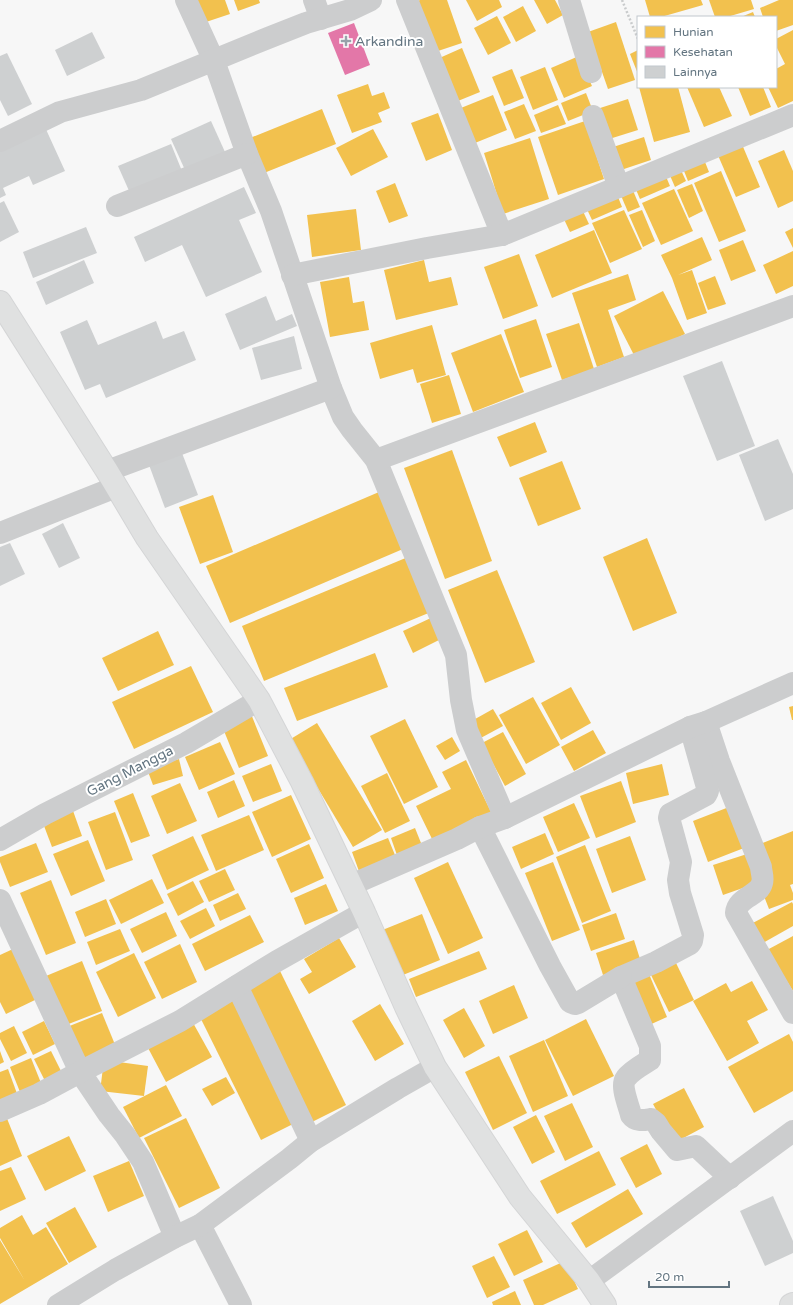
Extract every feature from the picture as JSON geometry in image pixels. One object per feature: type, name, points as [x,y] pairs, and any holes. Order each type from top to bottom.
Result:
[{"type":"street","points":[[186,0],[214,61],[247,154],[271,211],[331,388],[343,417],[376,460],[456,655],[461,700],[467,730],[505,818]]},
{"type":"street","points":[[0,141],[60,112],[141,90],[214,61],[287,30],[318,10],[350,10],[371,0]]},
{"type":"street","points":[[407,0],[502,235]]},
{"type":"street","points":[[569,0],[591,72]]},
{"type":"street","points":[[292,275],[427,248],[502,235],[793,115]]},
{"type":"street","points":[[593,116],[619,187]]},
{"type":"street","points":[[117,206],[247,154]]},
{"type":"street","points":[[0,302],[112,479],[147,538],[259,700],[302,782],[364,912],[406,1007],[435,1067],[520,1197],[588,1281],[605,1305]]},
{"type":"street","points":[[376,460],[793,306]]},
{"type":"street","points":[[0,533],[112,479],[331,388]]},
{"type":"street","points":[[351,885],[457,839],[480,827],[505,818],[698,724],[793,683]]},
{"type":"street","name":"Gang Mangga","points":[[0,840],[45,814],[186,743],[259,700]]},
{"type":"street","points":[[480,827],[550,966],[570,1002],[575,1004],[578,1003],[620,977],[656,962],[690,944],[692,941],[693,935],[680,893],[678,880],[681,862],[669,818],[670,814],[706,795],[708,791],[698,724]]},
{"type":"street","points":[[698,724],[719,761],[761,867],[763,882],[759,888],[741,902],[736,908],[736,913],[793,1013]]},
{"type":"street","points":[[0,900],[80,1072],[143,1162],[175,1237]]},
{"type":"street","points":[[0,1111],[40,1094],[180,1020],[284,957],[364,912]]},
{"type":"street","points":[[620,977],[650,1046],[650,1060],[626,1077],[624,1082],[624,1088],[631,1115],[634,1119],[638,1120],[651,1119],[656,1123],[677,1150],[696,1146],[730,1178]]},
{"type":"street","points":[[237,986],[311,1141]]},
{"type":"street","points":[[58,1305],[115,1270],[200,1225],[311,1141],[435,1067]]},
{"type":"street","points":[[588,1281],[793,1131]]},
{"type":"street","points":[[200,1225],[241,1305]]},
{"type":"path","points":[[622,0],[637,37]]},
{"type":"building: Hunian","points":[[192,0],[225,0],[230,14],[200,24]]},
{"type":"building: Hunian","points":[[234,0],[259,0],[260,3],[238,11]]},
{"type":"building: Hunian","points":[[447,0],[462,43],[435,52],[418,1]]},
{"type":"building: Hunian","points":[[466,0],[499,0],[502,7],[477,21]]},
{"type":"building: Hunian","points":[[534,0],[555,0],[563,15],[547,24]]},
{"type":"building: Hunian","points":[[645,0],[701,0],[703,5],[664,16],[650,16]]},
{"type":"building: Hunian","points":[[709,0],[751,0],[754,9],[730,16],[715,16]]},
{"type":"building: Hunian","points":[[779,0],[793,0],[793,25],[777,31],[777,16],[763,16],[760,8]]},
{"type":"building: Hunian","points":[[523,6],[536,31],[516,42],[503,17]]},
{"type":"building: Hunian","points":[[753,12],[755,16],[743,16]]},
{"type":"building: Hunian","points":[[497,16],[511,43],[488,55],[474,28]]},
{"type":"building: Hunian","points":[[616,22],[635,80],[608,89],[588,32]]},
{"type":"building: Hunian","points":[[793,30],[793,101],[778,108],[768,88],[777,88],[777,68],[785,64],[777,48],[777,38]]},
{"type":"building: Hunian","points":[[462,48],[480,92],[453,103],[435,60]]},
{"type":"building: Hunian","points":[[637,50],[637,72],[630,54]]},
{"type":"building: Hunian","points":[[579,56],[592,86],[564,98],[551,68]]},
{"type":"building: Hunian","points":[[545,67],[558,100],[533,110],[520,77]]},
{"type":"building: Hunian","points":[[512,69],[524,98],[504,106],[492,77]]},
{"type":"building: Hunian","points":[[368,84],[372,96],[384,92],[390,108],[378,113],[382,122],[352,133],[337,95]]},
{"type":"building: Hunian","points":[[639,88],[678,88],[690,132],[654,142]]},
{"type":"building: Hunian","points":[[687,88],[719,88],[732,116],[704,127]]},
{"type":"building: Hunian","points":[[738,88],[763,88],[771,107],[750,116]]},
{"type":"building: Hunian","points":[[586,93],[593,111],[568,121],[561,103]]},
{"type":"building: Hunian","points":[[493,95],[507,130],[470,145],[456,110]]},
{"type":"building: Hunian","points":[[628,99],[638,130],[606,140],[597,109]]},
{"type":"building: Hunian","points":[[524,104],[536,131],[515,139],[504,112]]},
{"type":"building: Hunian","points":[[558,105],[566,124],[541,133],[534,115]]},
{"type":"building: Hunian","points":[[322,109],[336,144],[264,173],[250,138]]},
{"type":"building: Hunian","points":[[438,113],[452,150],[426,161],[411,123]]},
{"type":"building: Hunian","points":[[585,121],[604,179],[558,195],[538,137]]},
{"type":"building: Hunian","points":[[373,129],[388,157],[351,176],[336,148]]},
{"type":"building: Hunian","points":[[644,137],[651,160],[618,171],[610,148]]},
{"type":"building: Hunian","points":[[530,138],[549,199],[503,214],[484,153]]},
{"type":"building: Hunian","points":[[741,142],[760,187],[736,197],[717,153]]},
{"type":"building: Hunian","points":[[784,150],[793,171],[793,201],[778,208],[758,161]]},
{"type":"building: Hunian","points":[[703,157],[709,172],[688,181],[682,166]]},
{"type":"building: Hunian","points":[[679,166],[686,181],[675,187],[668,171]]},
{"type":"building: Hunian","points":[[721,171],[746,231],[719,242],[694,183]]},
{"type":"building: Hunian","points":[[664,172],[670,186],[640,199],[634,185]]},
{"type":"building: Hunian","points":[[395,183],[408,216],[389,223],[376,191]]},
{"type":"building: Hunian","points":[[692,184],[703,211],[689,218],[677,190]]},
{"type":"building: Hunian","points":[[631,186],[640,207],[628,212],[619,191]]},
{"type":"building: Hunian","points":[[674,189],[693,231],[661,245],[642,203]]},
{"type":"building: Hunian","points":[[616,192],[622,207],[592,220],[585,205]]},
{"type":"building: Hunian","points":[[581,207],[589,224],[570,232],[562,215]]},
{"type":"building: Hunian","points":[[356,209],[361,250],[312,257],[307,215]]},
{"type":"building: Hunian","points":[[624,210],[642,249],[610,263],[592,223]]},
{"type":"building: Hunian","points":[[642,210],[655,241],[643,247],[629,215]]},
{"type":"building: Hunian","points":[[793,228],[793,248],[785,232]]},
{"type":"building: Hunian","points":[[594,230],[612,273],[552,298],[535,255]]},
{"type":"building: Hunian","points":[[702,237],[712,260],[678,275],[692,270],[707,313],[687,320],[672,278],[661,255]]},
{"type":"building: Hunian","points":[[743,240],[756,271],[731,281],[719,250]]},
{"type":"building: Hunian","points":[[793,251],[793,286],[776,294],[763,265]]},
{"type":"building: Hunian","points":[[519,254],[538,306],[503,319],[484,267]]},
{"type":"building: Hunian","points":[[424,260],[429,282],[451,277],[458,305],[396,320],[384,270]]},
{"type":"building: Hunian","points":[[628,274],[636,300],[608,310],[624,357],[597,367],[572,293]]},
{"type":"building: Hunian","points":[[715,276],[726,304],[708,310],[698,283]]},
{"type":"building: Hunian","points":[[349,277],[353,303],[364,301],[369,330],[330,337],[320,282]]},
{"type":"building: Hunian","points":[[663,291],[685,334],[636,359],[614,316]]},
{"type":"building: Hunian","points":[[536,319],[552,367],[520,378],[504,330]]},
{"type":"building: Hunian","points":[[579,323],[594,369],[562,380],[546,334]]},
{"type":"building: Hunian","points":[[432,325],[446,375],[417,383],[413,369],[380,379],[370,343]]},
{"type":"building: Hunian","points":[[501,334],[524,392],[473,412],[451,353]]},
{"type":"building: Hunian","points":[[449,375],[461,414],[432,423],[420,384]]},
{"type":"building: Hunian","points":[[535,422],[547,452],[510,467],[497,437]]},
{"type":"building: Hunian","points":[[452,450],[492,561],[445,579],[404,468]]},
{"type":"building: Hunian","points":[[562,461],[581,509],[538,526],[519,478]]},
{"type":"building: Hunian","points":[[379,492],[403,549],[230,623],[206,566]]},
{"type":"building: Hunian","points":[[213,495],[233,552],[200,564],[179,507]]},
{"type":"building: Hunian","points":[[647,538],[677,613],[633,631],[603,557]]},
{"type":"building: Hunian","points":[[408,557],[431,612],[264,681],[242,626]]},
{"type":"building: Hunian","points":[[497,570],[535,662],[485,683],[448,590]]},
{"type":"building: Hunian","points":[[433,617],[443,638],[413,653],[403,631]]},
{"type":"building: Hunian","points":[[158,631],[174,665],[118,691],[102,658]]},
{"type":"building: Hunian","points":[[375,653],[388,687],[297,721],[284,688]]},
{"type":"building: Hunian","points":[[191,666],[213,712],[134,749],[112,702]]},
{"type":"building: Hunian","points":[[571,687],[591,723],[561,740],[541,703]]},
{"type":"building: Hunian","points":[[533,697],[560,745],[526,764],[499,715]]},
{"type":"building: Hunian","points":[[793,706],[793,720],[792,720],[789,707]]},
{"type":"building: Hunian","points":[[493,709],[503,726],[477,740],[468,723]]},
{"type":"building: Hunian","points":[[251,714],[268,756],[239,768],[222,726]]},
{"type":"building: Hunian","points":[[405,719],[438,787],[404,804],[370,736]]},
{"type":"building: Hunian","points":[[317,723],[382,830],[353,847],[289,740]]},
{"type":"building: Hunian","points":[[593,730],[606,753],[574,771],[561,747]]},
{"type":"building: Hunian","points":[[503,732],[526,774],[505,786],[482,743]]},
{"type":"building: Hunian","points":[[452,737],[460,751],[445,760],[436,746]]},
{"type":"building: Hunian","points":[[220,742],[235,774],[199,790],[185,757]]},
{"type":"building: Hunian","points":[[179,759],[183,776],[153,785],[147,769]]},
{"type":"building: Hunian","points":[[466,760],[491,812],[433,841],[416,806],[451,789],[442,772]]},
{"type":"building: Hunian","points":[[271,764],[282,791],[253,802],[242,776]]},
{"type":"building: Hunian","points":[[662,764],[669,795],[633,804],[626,773]]},
{"type":"building: Hunian","points":[[387,773],[410,821],[385,833],[361,786]]},
{"type":"building: Hunian","points":[[234,780],[245,806],[218,818],[207,792]]},
{"type":"building: Hunian","points":[[621,781],[636,822],[596,838],[580,796]]},
{"type":"building: Hunian","points":[[180,783],[197,821],[167,834],[151,796]]},
{"type":"building: Hunian","points":[[133,793],[150,836],[131,843],[114,801]]},
{"type":"building: Hunian","points":[[291,795],[311,839],[272,857],[252,812]]},
{"type":"building: Hunian","points":[[574,803],[590,838],[558,852],[543,817]]},
{"type":"building: Hunian","points":[[729,807],[744,848],[708,862],[693,821]]},
{"type":"building: Hunian","points":[[72,808],[82,836],[52,847],[41,818]]},
{"type":"building: Hunian","points":[[115,812],[133,860],[106,870],[88,822]]},
{"type":"building: Hunian","points":[[249,815],[264,850],[216,871],[201,835]]},
{"type":"building: Hunian","points":[[415,828],[423,848],[398,858],[391,838]]},
{"type":"building: Hunian","points":[[793,831],[793,884],[790,885],[793,893],[793,900],[769,909],[762,891],[755,846]]},
{"type":"building: Hunian","points":[[545,833],[554,854],[521,869],[512,847]]},
{"type":"building: Hunian","points":[[193,836],[209,870],[167,890],[152,855]]},
{"type":"building: Hunian","points":[[630,836],[646,880],[612,893],[596,849]]},
{"type":"building: Hunian","points":[[388,838],[397,860],[360,874],[352,852]]},
{"type":"building: Hunian","points":[[88,840],[105,881],[71,896],[53,854]]},
{"type":"building: Hunian","points":[[36,843],[48,872],[10,887],[0,862],[0,857]]},
{"type":"building: Hunian","points":[[309,844],[324,878],[291,893],[276,859]]},
{"type":"building: Hunian","points":[[585,845],[611,911],[582,923],[556,857]]},
{"type":"building: Hunian","points":[[747,854],[757,883],[723,895],[713,865]]},
{"type":"building: Hunian","points":[[448,862],[483,938],[448,954],[414,878]]},
{"type":"building: Hunian","points":[[553,862],[580,930],[552,941],[525,873]]},
{"type":"building: Hunian","points":[[225,869],[235,890],[209,902],[199,881]]},
{"type":"building: Hunian","points":[[152,879],[164,903],[121,924],[109,900]]},
{"type":"building: Hunian","points":[[51,880],[76,943],[46,955],[20,893]]},
{"type":"building: Hunian","points":[[193,881],[204,902],[178,916],[167,894]]},
{"type":"building: Hunian","points":[[326,884],[338,911],[305,925],[294,898]]},
{"type":"building: Hunian","points":[[238,893],[246,909],[220,921],[213,905]]},
{"type":"building: Hunian","points":[[106,899],[116,924],[85,937],[75,912]]},
{"type":"building: Hunian","points":[[792,902],[793,926],[761,944],[751,924]]},
{"type":"building: Hunian","points":[[206,908],[215,926],[190,939],[180,921]]},
{"type":"building: Hunian","points":[[166,912],[177,936],[142,953],[130,929]]},
{"type":"building: Hunian","points":[[616,913],[625,939],[591,951],[582,925]]},
{"type":"building: Hunian","points":[[422,914],[440,960],[398,977],[380,931]]},
{"type":"building: Hunian","points":[[250,915],[264,942],[205,971],[192,944]]},
{"type":"building: Hunian","points":[[120,929],[130,951],[96,965],[87,942]]},
{"type":"building: Hunian","points":[[793,936],[793,991],[767,950]]},
{"type":"building: Hunian","points":[[339,938],[356,967],[309,994],[300,979],[312,972],[304,959]]},
{"type":"building: Hunian","points":[[634,940],[641,962],[603,975],[596,953]]},
{"type":"building: Hunian","points":[[180,944],[197,982],[162,999],[144,962]]},
{"type":"building: Hunian","points":[[13,949],[37,999],[6,1014],[0,1002],[0,955]]},
{"type":"building: Hunian","points":[[479,951],[487,969],[416,997],[409,979]]},
{"type":"building: Hunian","points":[[134,953],[156,998],[118,1017],[96,972]]},
{"type":"building: Hunian","points":[[82,961],[102,1011],[66,1025],[46,976]]},
{"type":"building: Hunian","points":[[676,963],[694,1000],[669,1012],[651,975]]},
{"type":"building: Hunian","points":[[280,971],[346,1105],[310,1123],[243,989]]},
{"type":"building: Hunian","points":[[649,974],[667,1017],[647,1026],[628,984]]},
{"type":"building: Hunian","points":[[752,981],[768,1010],[747,1021],[759,1043],[727,1061],[693,1001],[726,983],[731,992]]},
{"type":"building: Hunian","points":[[514,985],[528,1018],[493,1034],[479,1001]]},
{"type":"building: Hunian","points":[[232,997],[295,1123],[261,1140],[198,1013]]},
{"type":"building: Hunian","points":[[380,1004],[404,1044],[375,1061],[352,1021]]},
{"type":"building: Hunian","points":[[464,1008],[485,1046],[464,1058],[443,1020]]},
{"type":"building: Hunian","points":[[102,1013],[116,1047],[80,1062],[67,1027]]},
{"type":"building: Hunian","points":[[586,1019],[614,1076],[573,1096],[545,1040]]},
{"type":"building: Hunian","points":[[44,1021],[55,1044],[33,1055],[22,1032]]},
{"type":"building: Hunian","points":[[192,1021],[212,1057],[166,1082],[147,1046]]},
{"type":"building: Hunian","points":[[14,1026],[27,1053],[11,1061],[0,1039],[0,1033]]},
{"type":"building: Hunian","points":[[789,1034],[793,1042],[793,1091],[754,1113],[728,1067]]},
{"type":"building: Hunian","points":[[544,1040],[568,1096],[533,1112],[509,1056]]},
{"type":"building: Hunian","points":[[0,1051],[4,1062],[0,1064]]},
{"type":"building: Hunian","points":[[51,1051],[63,1075],[46,1083],[34,1059]]},
{"type":"building: Hunian","points":[[499,1056],[527,1113],[493,1130],[465,1072]]},
{"type":"building: Hunian","points":[[31,1058],[43,1088],[22,1097],[10,1067]]},
{"type":"building: Hunian","points":[[104,1060],[148,1066],[144,1096],[100,1091]]},
{"type":"building: Hunian","points":[[8,1069],[19,1099],[0,1106],[0,1072]]},
{"type":"building: Hunian","points":[[226,1077],[235,1093],[212,1106],[202,1089]]},
{"type":"building: Hunian","points":[[166,1085],[182,1116],[139,1138],[123,1107]]},
{"type":"building: Hunian","points":[[684,1088],[704,1127],[674,1143],[653,1104]]},
{"type":"building: Hunian","points":[[572,1103],[593,1147],[565,1161],[544,1116]]},
{"type":"building: Hunian","points":[[536,1115],[555,1152],[532,1164],[513,1127]]},
{"type":"building: Hunian","points":[[6,1116],[22,1156],[0,1166],[0,1119]]},
{"type":"building: Hunian","points":[[186,1118],[220,1188],[179,1208],[144,1138]]},
{"type":"building: Hunian","points":[[69,1136],[86,1171],[45,1191],[27,1156]]},
{"type":"building: Hunian","points":[[647,1144],[662,1174],[636,1188],[620,1158]]},
{"type":"building: Hunian","points":[[599,1151],[616,1185],[557,1214],[540,1181]]},
{"type":"building: Hunian","points":[[129,1161],[144,1196],[108,1212],[93,1176]]},
{"type":"building: Hunian","points":[[11,1167],[26,1199],[0,1211],[0,1171]]},
{"type":"building: Hunian","points":[[628,1189],[643,1214],[586,1248],[571,1223]]},
{"type":"building: Hunian","points":[[75,1207],[97,1247],[69,1263],[46,1223]]},
{"type":"building: Hunian","points":[[22,1215],[33,1235],[46,1227],[68,1264],[0,1304],[0,1240],[25,1281],[0,1238],[0,1228]]},
{"type":"building: Hunian","points":[[527,1230],[543,1262],[514,1276],[498,1244]]},
{"type":"building: Hunian","points":[[494,1256],[510,1287],[487,1298],[472,1266]]},
{"type":"building: Hunian","points":[[565,1261],[578,1289],[543,1305],[534,1305],[523,1280]]},
{"type":"building: Hunian","points":[[515,1291],[521,1305],[493,1305],[492,1302]]},
{"type":"building: Kesehatan","points":[[354,23],[370,65],[345,75],[328,33]]},
{"type":"building: Lainnya","points":[[92,32],[105,58],[67,76],[55,50]]},
{"type":"building: Lainnya","points":[[7,53],[32,104],[8,116],[0,100],[0,56]]},
{"type":"building: Lainnya","points":[[211,121],[225,152],[185,170],[171,139]]},
{"type":"building: Lainnya","points":[[44,125],[65,171],[33,185],[29,176],[3,188],[6,195],[0,198],[0,145]]},
{"type":"building: Lainnya","points":[[171,144],[182,171],[130,193],[118,166]]},
{"type":"building: Lainnya","points":[[244,187],[256,213],[239,220],[262,272],[206,297],[182,245],[145,262],[134,237]]},
{"type":"building: Lainnya","points":[[4,201],[19,232],[0,242],[0,203]]},
{"type":"building: Lainnya","points":[[86,227],[97,253],[33,278],[23,252]]},
{"type":"building: Lainnya","points":[[84,260],[94,283],[46,305],[36,282]]},
{"type":"building: Lainnya","points":[[266,296],[276,321],[292,314],[297,326],[240,350],[225,314]]},
{"type":"building: Lainnya","points":[[87,320],[98,345],[156,321],[163,339],[184,331],[196,360],[106,398],[100,384],[85,390],[60,332]]},
{"type":"building: Lainnya","points":[[294,336],[302,369],[261,380],[252,348]]},
{"type":"building: Lainnya","points":[[722,361],[755,446],[717,461],[683,376]]},
{"type":"building: Lainnya","points":[[778,439],[793,474],[793,509],[765,521],[739,455]]},
{"type":"building: Lainnya","points":[[182,453],[198,495],[165,508],[149,465]]},
{"type":"building: Lainnya","points":[[63,523],[80,558],[59,568],[42,534]]},
{"type":"building: Lainnya","points":[[10,543],[25,574],[0,586],[0,547]]},
{"type":"building: Lainnya","points":[[773,1196],[793,1241],[793,1253],[765,1266],[740,1211]]},
{"type":"place","name":"Arkandina","points":[[346,41]]}]
